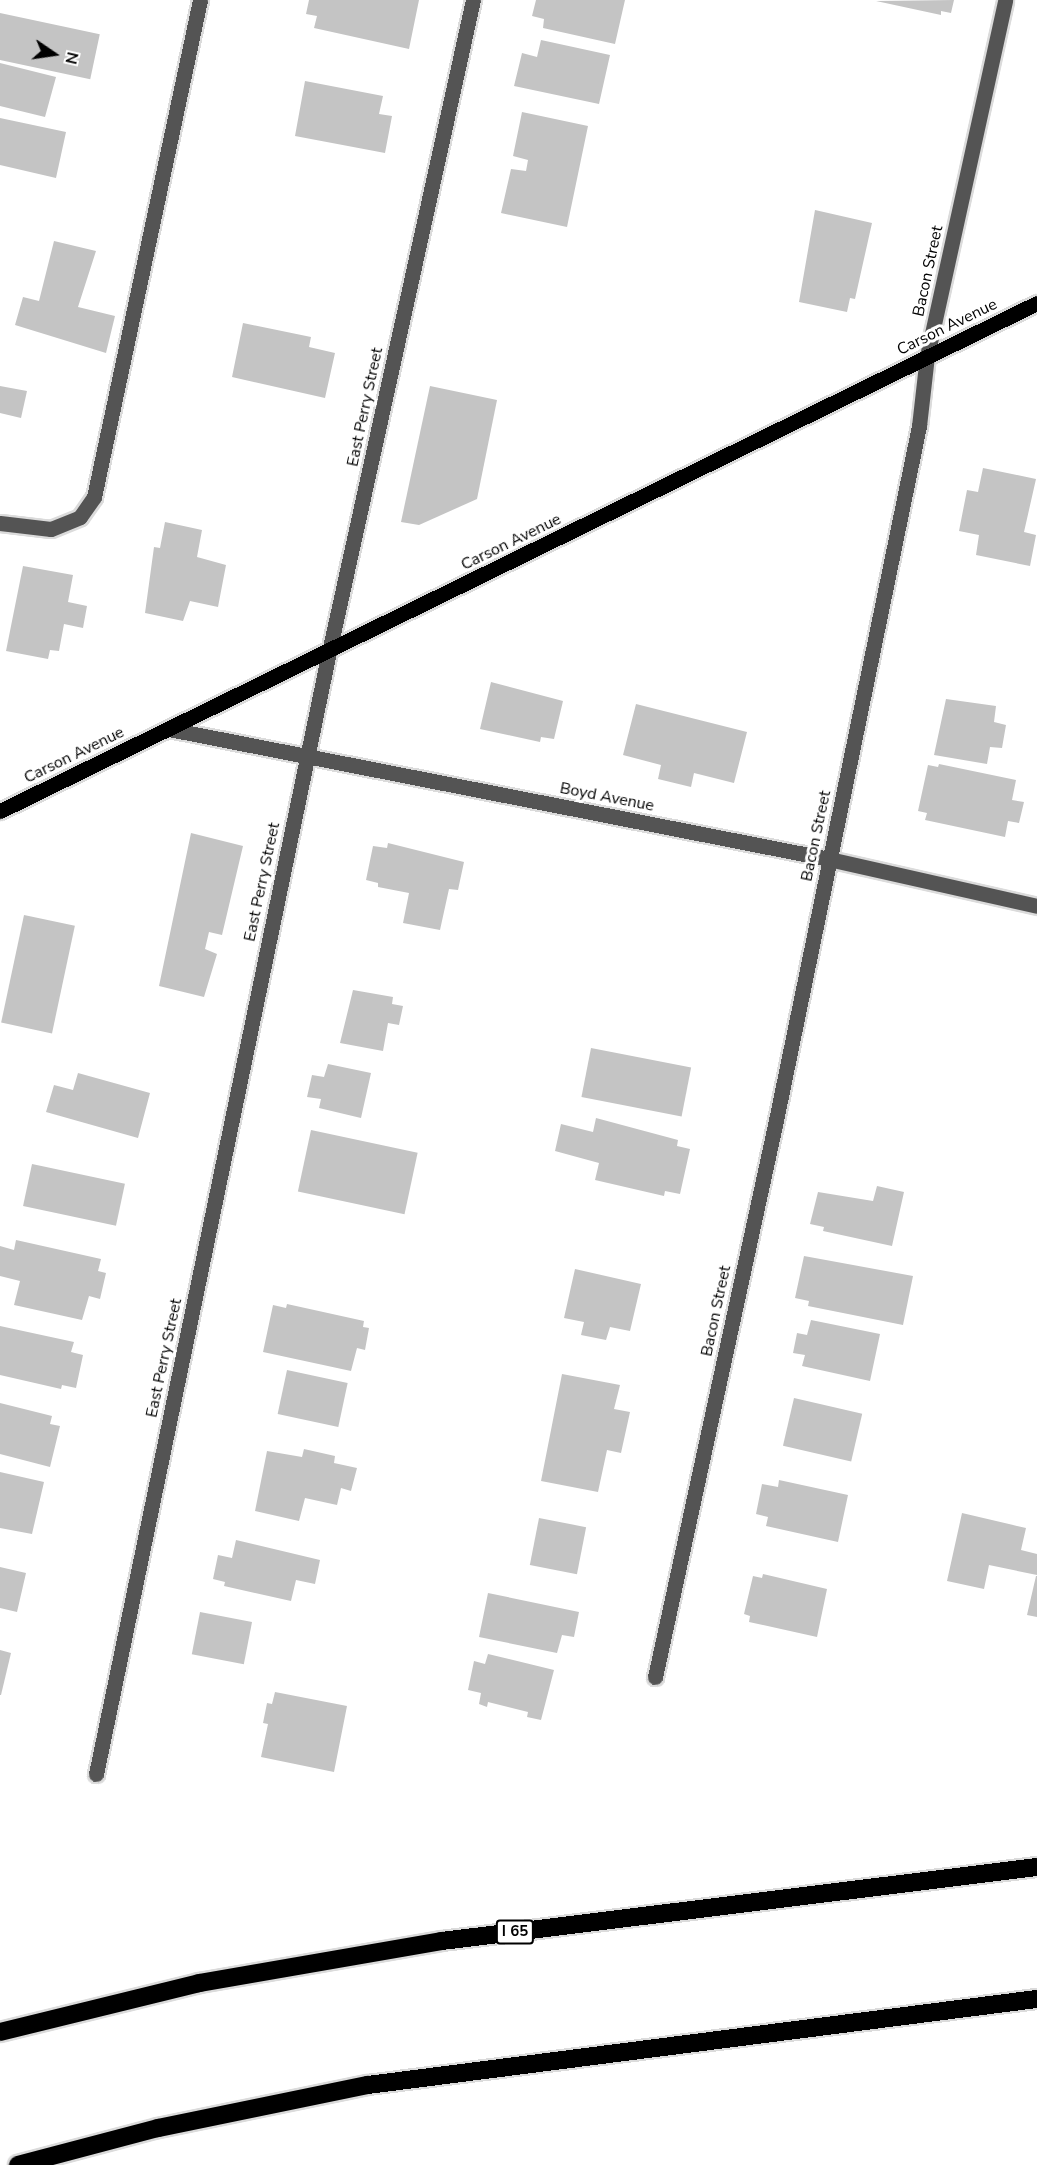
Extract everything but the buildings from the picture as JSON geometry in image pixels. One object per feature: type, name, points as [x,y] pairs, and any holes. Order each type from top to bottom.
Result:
[{"type":"highway","name":"I 65","points":[[0,2032],[199,1983],[442,1941],[1037,1867]]},
{"type":"highway","points":[[18,2165],[158,2128],[368,2085],[1037,1999]]},
{"type":"main road","name":"Carson Avenue","points":[[0,811],[329,652],[1037,303]]},
{"type":"street","points":[[0,523],[51,529],[80,517],[94,497],[200,0]]},
{"type":"street","name":"East Perry Street","points":[[96,1774],[329,652],[473,0]]},
{"type":"street","name":"Bacon Street","points":[[655,1677],[919,426],[927,356],[1005,0]]},
{"type":"street","name":"Boyd Avenue","points":[[169,729],[829,859],[1037,906]]}]
